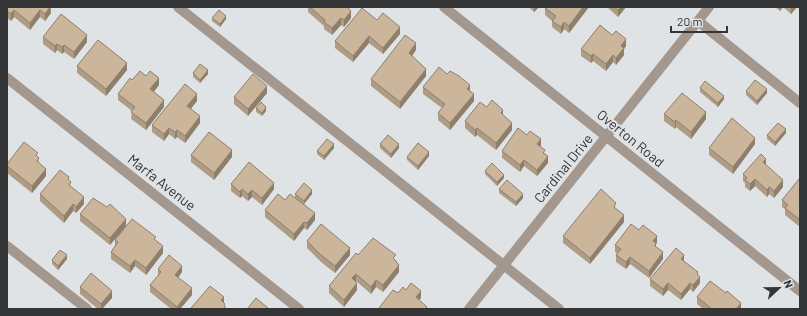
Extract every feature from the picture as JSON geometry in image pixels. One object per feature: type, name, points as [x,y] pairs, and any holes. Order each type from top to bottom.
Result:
[{"type":"street","points":[[178,7],[559,309]]},
{"type":"street","name":"Overton Road","points":[[444,7],[800,291]]},
{"type":"street","name":"Cardinal Drive","points":[[469,309],[709,7]]},
{"type":"street","points":[[698,21],[800,103]]},
{"type":"street","name":"Marfa Avenue","points":[[7,78],[299,309]]},
{"type":"street","points":[[7,246],[87,309]]},
{"type":"building","points":[[7,7],[50,7],[45,14],[40,10],[30,23],[14,10],[11,14],[7,11]]},
{"type":"building","points":[[310,7],[347,7],[351,11],[344,20],[341,18],[332,28]]},
{"type":"building","points":[[583,7],[569,26],[564,22],[561,27],[552,21],[556,16],[545,8]]},
{"type":"building","points":[[614,7],[621,7],[618,10]]},
{"type":"building","points":[[362,8],[377,20],[383,13],[400,27],[383,48],[369,36],[353,56],[335,41]]},
{"type":"building","points":[[219,10],[226,16],[220,24],[212,18]]},
{"type":"building","points":[[61,14],[87,35],[74,52],[64,45],[62,47],[57,44],[55,46],[43,37]]},
{"type":"building","points":[[600,25],[612,35],[616,31],[626,39],[621,46],[624,48],[616,58],[613,55],[606,64],[593,54],[591,56],[581,49]]},
{"type":"building","points":[[405,35],[416,43],[409,53],[426,69],[400,102],[371,79]]},
{"type":"building","points":[[98,40],[127,63],[106,89],[77,66]]},
{"type":"building","points":[[200,64],[208,70],[200,80],[193,73]]},
{"type":"building","points":[[439,67],[447,74],[450,71],[459,76],[470,85],[467,89],[474,94],[450,123],[438,113],[445,104],[423,87]]},
{"type":"building","points":[[140,71],[146,76],[150,71],[159,78],[150,89],[164,100],[146,123],[131,112],[135,107],[118,94],[130,78],[132,80]]},
{"type":"building","points":[[253,74],[267,86],[248,109],[234,97]]},
{"type":"building","points":[[755,80],[767,89],[757,101],[746,91]]},
{"type":"building","points":[[705,81],[724,96],[718,103],[700,88]]},
{"type":"building","points":[[185,84],[197,94],[187,106],[200,116],[185,136],[177,130],[175,132],[169,128],[164,134],[152,125]]},
{"type":"building","points":[[682,93],[706,112],[691,132],[676,120],[675,122],[664,114]]},
{"type":"building","points":[[492,100],[503,110],[501,113],[512,123],[496,143],[477,128],[475,130],[465,121],[480,102],[487,107]]},
{"type":"building","points":[[261,102],[266,107],[262,113],[256,108]]},
{"type":"building","points":[[732,118],[755,138],[733,167],[709,148]]},
{"type":"building","points":[[778,123],[786,129],[775,142],[767,135]]},
{"type":"building","points":[[518,128],[527,135],[530,131],[541,139],[537,144],[545,150],[543,153],[548,156],[537,170],[524,160],[520,165],[502,151]]},
{"type":"building","points":[[209,132],[232,150],[214,173],[191,155]]},
{"type":"building","points":[[388,135],[399,144],[391,154],[380,144]]},
{"type":"building","points":[[327,139],[334,144],[324,156],[317,151]]},
{"type":"building","points":[[24,142],[38,153],[36,155],[39,158],[37,161],[46,169],[32,186],[7,166]]},
{"type":"building","points":[[418,143],[429,152],[418,166],[407,157]]},
{"type":"building","points":[[761,154],[766,159],[763,162],[783,180],[774,191],[769,187],[767,190],[755,179],[750,184],[745,180],[747,178],[743,174]]},
{"type":"building","points":[[249,162],[274,183],[262,198],[252,190],[248,194],[242,189],[240,192],[231,184]]},
{"type":"building","points":[[492,163],[504,175],[497,182],[485,171]]},
{"type":"building","points":[[60,170],[69,177],[68,179],[71,182],[69,185],[84,197],[76,207],[73,204],[64,216],[40,194]]},
{"type":"building","points":[[799,179],[800,220],[785,208],[788,205],[782,200]]},
{"type":"building","points":[[507,180],[523,194],[516,202],[499,189]]},
{"type":"building","points":[[304,183],[312,190],[304,201],[295,194]]},
{"type":"building","points":[[601,189],[616,203],[614,207],[624,215],[590,258],[563,236]]},
{"type":"building","points":[[278,194],[285,200],[290,194],[315,213],[307,223],[304,222],[294,234],[265,210]]},
{"type":"building","points":[[93,198],[107,207],[110,204],[126,219],[110,238],[80,214]]},
{"type":"building","points":[[132,219],[156,237],[154,239],[163,246],[146,268],[135,260],[130,266],[111,252],[118,242],[115,240]]},
{"type":"building","points":[[321,224],[350,248],[335,266],[307,241]]},
{"type":"building","points":[[631,224],[639,230],[643,225],[657,236],[653,241],[656,243],[655,246],[663,252],[649,271],[630,257],[626,262],[616,255],[621,249],[615,245]]},
{"type":"building","points":[[373,238],[396,255],[393,258],[399,265],[383,285],[376,280],[371,287],[356,274],[352,278],[357,283],[344,300],[329,286],[356,253],[358,255]]},
{"type":"building","points":[[676,248],[684,255],[681,259],[698,272],[697,274],[700,277],[693,285],[690,283],[681,294],[668,283],[663,289],[650,279]]},
{"type":"building","points":[[60,250],[67,255],[58,266],[52,260]]},
{"type":"building","points":[[169,255],[182,266],[175,275],[192,288],[177,307],[150,285],[161,272],[158,269]]},
{"type":"building","points":[[91,273],[112,291],[101,304],[80,287]]},
{"type":"building","points":[[710,281],[726,293],[727,291],[741,303],[736,309],[712,309],[697,297]]},
{"type":"building","points":[[411,283],[421,291],[416,297],[427,307],[426,309],[379,308],[393,290],[398,293],[403,287],[406,290]]},
{"type":"building","points":[[210,286],[224,297],[221,300],[227,309],[191,308]]},
{"type":"building","points":[[256,298],[268,308],[247,309]]}]
